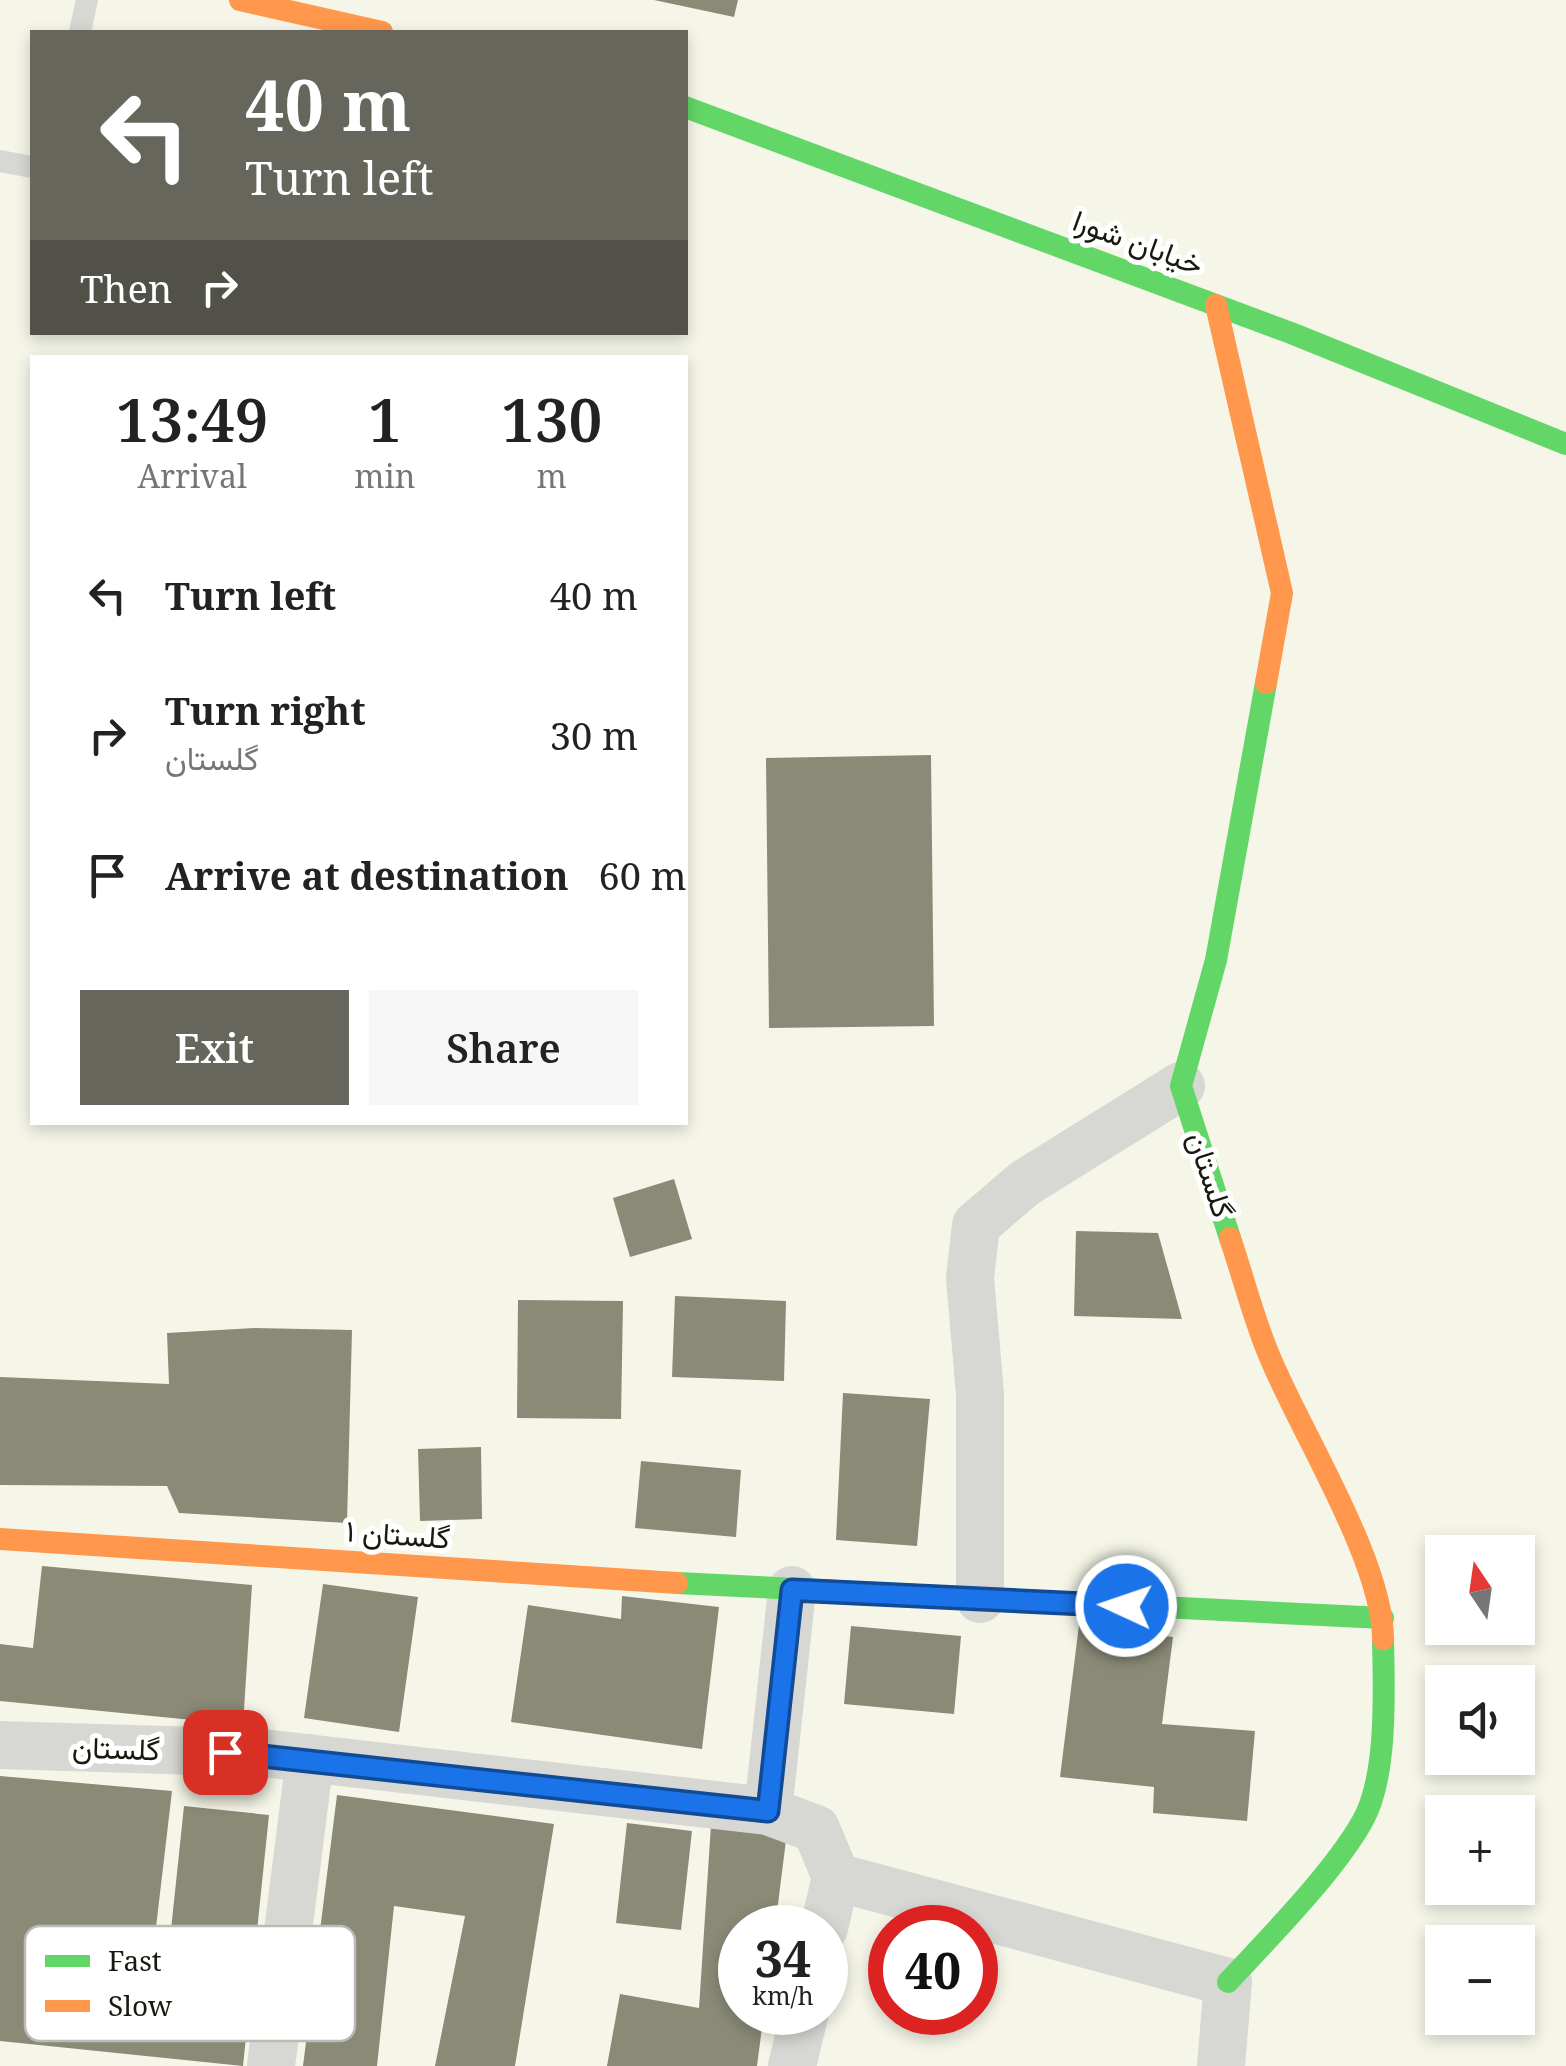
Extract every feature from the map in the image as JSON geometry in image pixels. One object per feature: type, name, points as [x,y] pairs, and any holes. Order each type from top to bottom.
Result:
[{"type":"street","points":[[240,0],[373,30]]},
{"type":"street","name":"خیابان شورا","points":[[688,107],[1216,305],[1566,444]]},
{"type":"street","points":[[980,1599],[980,1394],[970,1278],[976,1225],[1025,1183],[1182,1086],[1216,960],[1282,593],[1216,305]]},
{"type":"street","name":"گلستان","points":[[1182,1086],[1268,1353],[1352,1532],[1383,1618],[1384,1737],[1364,1820],[1278,1929],[1228,1982]]},
{"type":"street","name":"گلستان ۱","points":[[0,1539],[792,1590],[1383,1618]]},
{"type":"street","points":[[768,1811],[792,1590]]},
{"type":"street","name":"گلستان","points":[[0,1745],[310,1758],[768,1811],[816,1829],[836,1876]]},
{"type":"street","points":[[289,1926],[310,1758]]},
{"type":"street","points":[[829,1905],[836,1876],[1228,1982],[1220,2066]]},
{"type":"street","points":[[792,2066],[799,2035]]},
{"type":"street","points":[[271,2066],[274,2041]]},
{"type":"lane","points":[[80,30],[88,0]]},
{"type":"lane","points":[[0,161],[30,167]]},
{"type":"building","points":[[654,0],[738,0],[734,17]]},
{"type":"building","points":[[931,755],[934,1026],[769,1028],[766,758]]},
{"type":"building","points":[[674,1179],[692,1239],[630,1257],[613,1198]]},
{"type":"building","points":[[1076,1231],[1158,1233],[1182,1319],[1074,1316]]},
{"type":"building","points":[[675,1296],[786,1301],[784,1381],[672,1377]]},
{"type":"building","points":[[518,1300],[623,1301],[621,1419],[517,1418]]},
{"type":"building","points":[[254,1328],[352,1330],[347,1523],[179,1513],[167,1486],[0,1485],[0,1377],[169,1384],[167,1333]]},
{"type":"building","points":[[843,1393],[930,1399],[917,1546],[836,1540]]},
{"type":"building","points":[[481,1447],[482,1519],[420,1521],[418,1449]]},
{"type":"building","points":[[641,1461],[741,1470],[736,1537],[635,1528]]},
{"type":"building","points":[[42,1566],[252,1585],[243,1725],[0,1701],[0,1644],[33,1648]]},
{"type":"building","points":[[323,1584],[418,1597],[399,1732],[304,1718]]},
{"type":"building","points":[[622,1596],[719,1607],[702,1749],[511,1722],[528,1605],[621,1619]]},
{"type":"building","points":[[1079,1625],[1173,1637],[1162,1724],[1255,1731],[1247,1821],[1153,1813],[1154,1787],[1060,1777]]},
{"type":"building","points":[[851,1626],[961,1636],[954,1714],[844,1704]]},
{"type":"building","points":[[0,1776],[172,1791],[156,1926],[25,1926],[25,2041],[246,2041],[243,2066],[0,2041]]},
{"type":"building","points":[[337,1795],[554,1824],[515,2066],[435,2066],[465,1916],[394,1906],[377,2066],[303,2066],[306,2041],[355,2041],[355,1926],[321,1926]]},
{"type":"building","points":[[184,1806],[269,1815],[258,1926],[171,1926]]},
{"type":"building","points":[[627,1823],[692,1831],[681,1930],[616,1923]]},
{"type":"building","points":[[711,1825],[787,1832],[778,1905],[718,1905],[718,2035],[761,2035],[757,2066],[607,2066],[620,1994],[699,2008]]},
{"type":"traffic: fast","points":[[688,108],[1291,333],[1566,444]]},
{"type":"traffic: fast","points":[[1230,1238],[1181,1086],[1216,960],[1266,683]]},
{"type":"traffic: fast","points":[[677,1583],[1383,1618]]},
{"type":"traffic: fast","points":[[1228,1982],[1300,1905],[1362,1822],[1376,1782],[1383,1733],[1383,1639]]},
{"type":"traffic: slow","points":[[240,0],[373,30]]},
{"type":"traffic: slow","points":[[1216,305],[1282,593],[1266,683]]},
{"type":"traffic: slow","points":[[1230,1238],[1269,1355],[1338,1496],[1370,1572],[1383,1639]]},
{"type":"traffic: slow","points":[[0,1539],[677,1583]]},
{"type":"route","points":[[225,1752],[263,1753],[768,1811],[792,1590],[1126,1606]]}]
